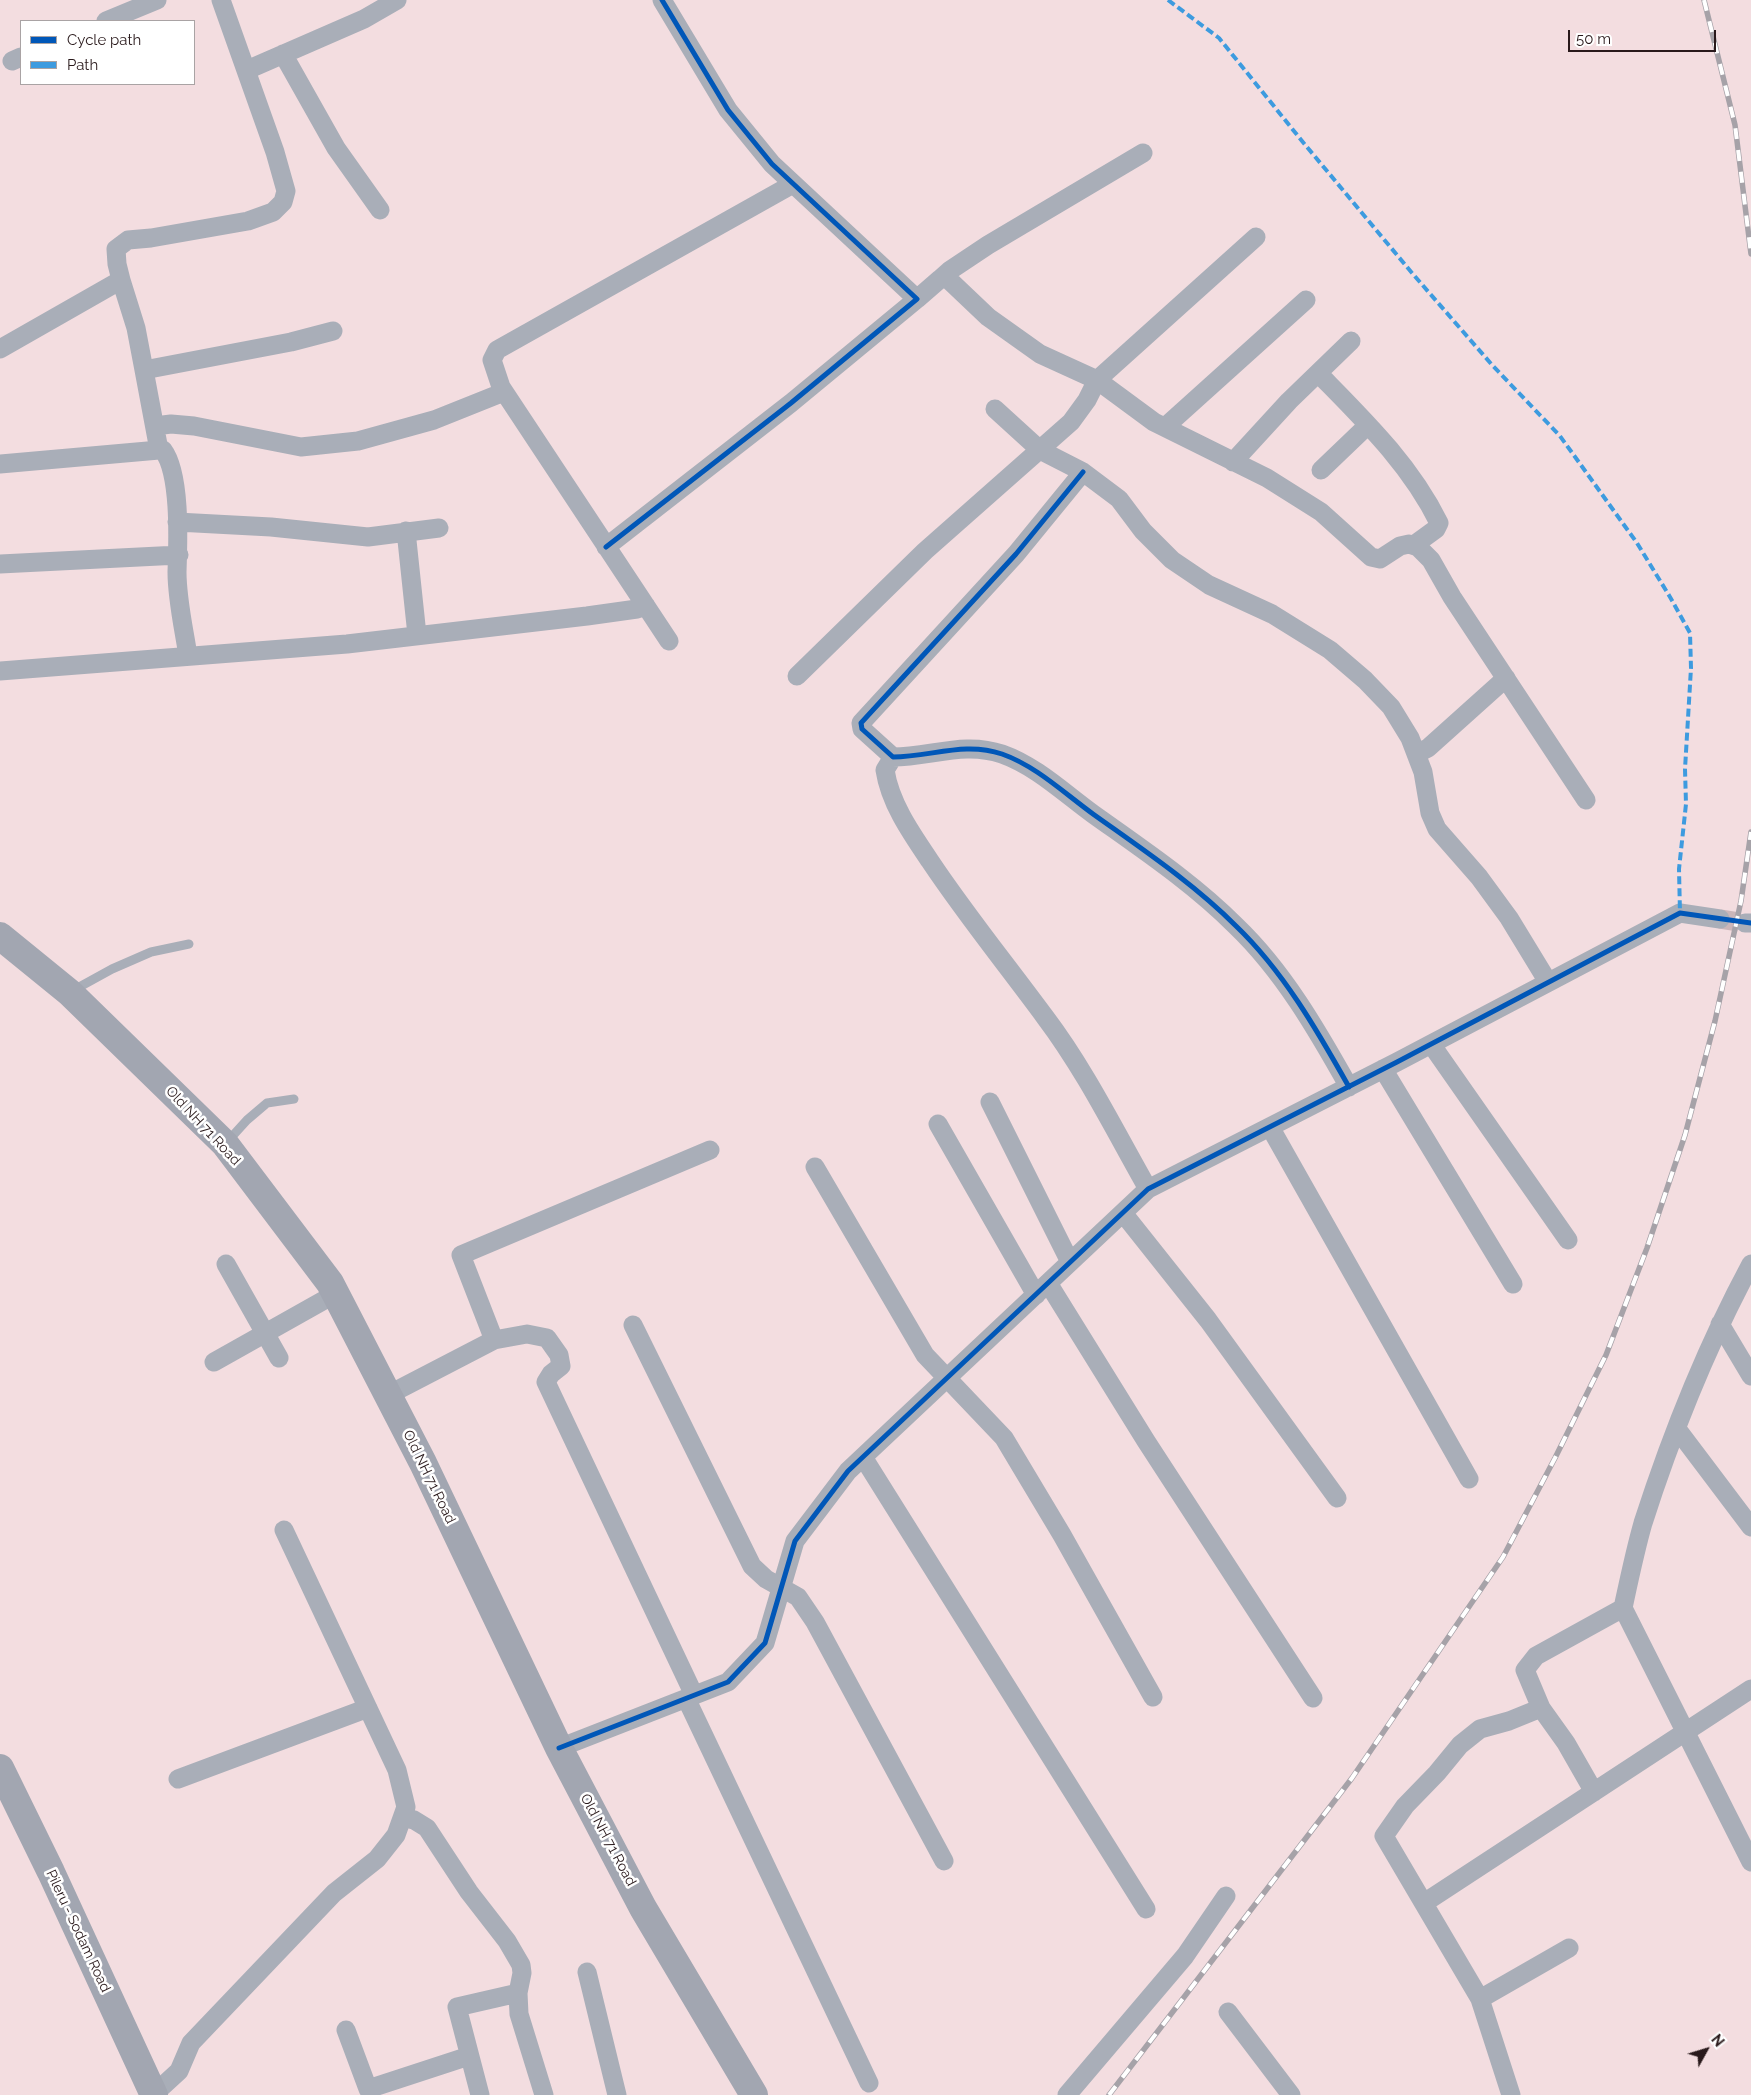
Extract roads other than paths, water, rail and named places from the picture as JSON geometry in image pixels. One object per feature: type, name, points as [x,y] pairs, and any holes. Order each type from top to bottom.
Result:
[{"type":"main road","name":"Old NH 71 Road","points":[[0,936],[70,993],[225,1144],[330,1284],[423,1463],[559,1748],[643,1908],[754,2095]]},
{"type":"main road","name":"Pileru - Sodam Road","points":[[0,1768],[51,1872],[154,2095]]},
{"type":"street","points":[[108,20],[157,0]]},
{"type":"street","points":[[158,450],[136,328],[116,264],[116,249],[128,240],[151,238],[248,221],[273,212],[283,202],[286,191],[247,70],[221,0]]},
{"type":"street","points":[[247,70],[364,19],[397,0]]},
{"type":"street","points":[[662,0],[728,110],[772,164],[917,299]]},
{"type":"street","points":[[283,54],[336,148],[380,210]]},
{"type":"street","points":[[606,547],[791,403],[949,271],[988,245],[1143,152]]},
{"type":"street","points":[[669,641],[504,392],[492,360],[497,350],[793,184]]},
{"type":"street","points":[[797,676],[926,551],[1071,422],[1088,400],[1097,380],[1256,237]]},
{"type":"street","points":[[940,279],[948,279],[988,317],[1040,354],[1097,380],[1154,422],[1267,478],[1321,512],[1372,557],[1380,559],[1400,546],[1409,544],[1414,546],[1430,560],[1452,597],[1586,800]]},
{"type":"street","points":[[0,349],[121,280]]},
{"type":"street","points":[[1165,427],[1306,300]]},
{"type":"street","points":[[144,370],[290,342],[333,331]]},
{"type":"street","points":[[1233,462],[1289,401],[1351,341]]},
{"type":"street","points":[[1318,373],[1391,449],[1431,508],[1439,523],[1436,529],[1414,546]]},
{"type":"street","points":[[154,426],[171,424],[194,426],[301,447],[368,438],[434,420],[504,392]]},
{"type":"street","points":[[994,408],[1040,450],[1083,472],[1119,499],[1143,531],[1172,560],[1209,585],[1272,614],[1337,656],[1365,680],[1391,707],[1410,738],[1423,772],[1430,814],[1437,829],[1479,877],[1509,918],[1548,982]]},
{"type":"street","points":[[1321,470],[1368,425]]},
{"type":"street","points":[[0,464],[164,450],[170,462],[175,491],[179,556],[177,573],[188,656]]},
{"type":"street","points":[[1083,472],[1016,554],[861,723],[862,729],[893,757],[910,757],[947,749],[973,748],[1002,754],[1034,770],[1203,895],[1237,926],[1268,960],[1322,1038],[1348,1087]]},
{"type":"street","points":[[177,522],[271,526],[368,536],[439,528]]},
{"type":"street","points":[[406,531],[417,635]]},
{"type":"street","points":[[0,564],[179,556]]},
{"type":"street","points":[[0,671],[347,644],[588,616],[646,606]]},
{"type":"street","points":[[1416,754],[1428,748],[1506,678]]},
{"type":"street","points":[[893,757],[885,770],[888,787],[908,828],[966,913],[1045,1017],[1081,1070],[1148,1189]]},
{"type":"street","points":[[559,1748],[728,1682],[764,1643],[794,1541],[848,1472],[1148,1189],[1383,1069],[1680,913],[1720,919]]},
{"type":"street","points":[[1431,1044],[1568,1240]]},
{"type":"street","points":[[1383,1069],[1514,1284]]},
{"type":"street","points":[[990,1102],[1070,1262]]},
{"type":"street","points":[[938,1124],[1042,1289],[1146,1441],[1313,1698]]},
{"type":"street","points":[[1270,1127],[1469,1478]]},
{"type":"street","points":[[494,1340],[461,1255],[710,1150]]},
{"type":"street","points":[[815,1167],[925,1355],[1004,1438],[1062,1535],[1153,1697]]},
{"type":"street","points":[[1123,1213],[1208,1320],[1337,1498]]},
{"type":"street","points":[[226,1264],[279,1358]]},
{"type":"street","points":[[1751,1264],[1720,1324],[1677,1429],[1643,1524],[1623,1608],[1751,1862]]},
{"type":"street","points":[[214,1362],[335,1294]]},
{"type":"street","points":[[1720,1324],[1751,1376]]},
{"type":"street","points":[[633,1325],[752,1566],[780,1589],[798,1598],[815,1622],[944,1861]]},
{"type":"street","points":[[388,1395],[494,1340],[527,1334],[547,1338],[559,1355],[561,1366],[551,1374],[546,1382],[869,2083]]},
{"type":"street","points":[[1677,1429],[1751,1527]]},
{"type":"street","points":[[863,1457],[1146,1909]]},
{"type":"street","points":[[154,2095],[180,2071],[191,2043],[334,1893],[377,1859],[396,1835],[406,1808],[397,1770],[284,1530]]},
{"type":"street","points":[[1594,1792],[1566,1743],[1541,1708],[1525,1670],[1536,1656],[1623,1608]]},
{"type":"street","points":[[1424,1903],[1751,1689]]},
{"type":"street","points":[[178,1779],[368,1708]]},
{"type":"street","points":[[1511,2095],[1480,1999],[1384,1836],[1405,1806],[1438,1773],[1460,1745],[1480,1729],[1509,1721],[1541,1708]]},
{"type":"street","points":[[403,1817],[414,1820],[428,1828],[469,1892],[507,1941],[521,1965],[522,1973],[518,1993],[519,2014],[544,2095]]},
{"type":"street","points":[[1068,2095],[1185,1956],[1226,1896]]},
{"type":"street","points":[[1480,1999],[1569,1948]]},
{"type":"street","points":[[587,1972],[617,2095]]},
{"type":"street","points":[[480,2095],[457,2007],[518,1993]]},
{"type":"street","points":[[1228,2012],[1290,2095]]},
{"type":"street","points":[[346,2030],[368,2092],[469,2056]]},
{"type":"lane","points":[[70,993],[112,970],[151,952],[189,944]]},
{"type":"lane","points":[[225,1144],[247,1120],[267,1103],[294,1099]]},
{"type":"tunnel","points":[[1720,919],[1745,923]]},
{"type":"railway","points":[[1704,0],[1735,125],[1751,254]]},
{"type":"railway","points":[[1109,2095],[1352,1778],[1503,1557],[1555,1458],[1606,1355],[1647,1248],[1685,1135],[1715,1021],[1741,901],[1751,832]]}]
